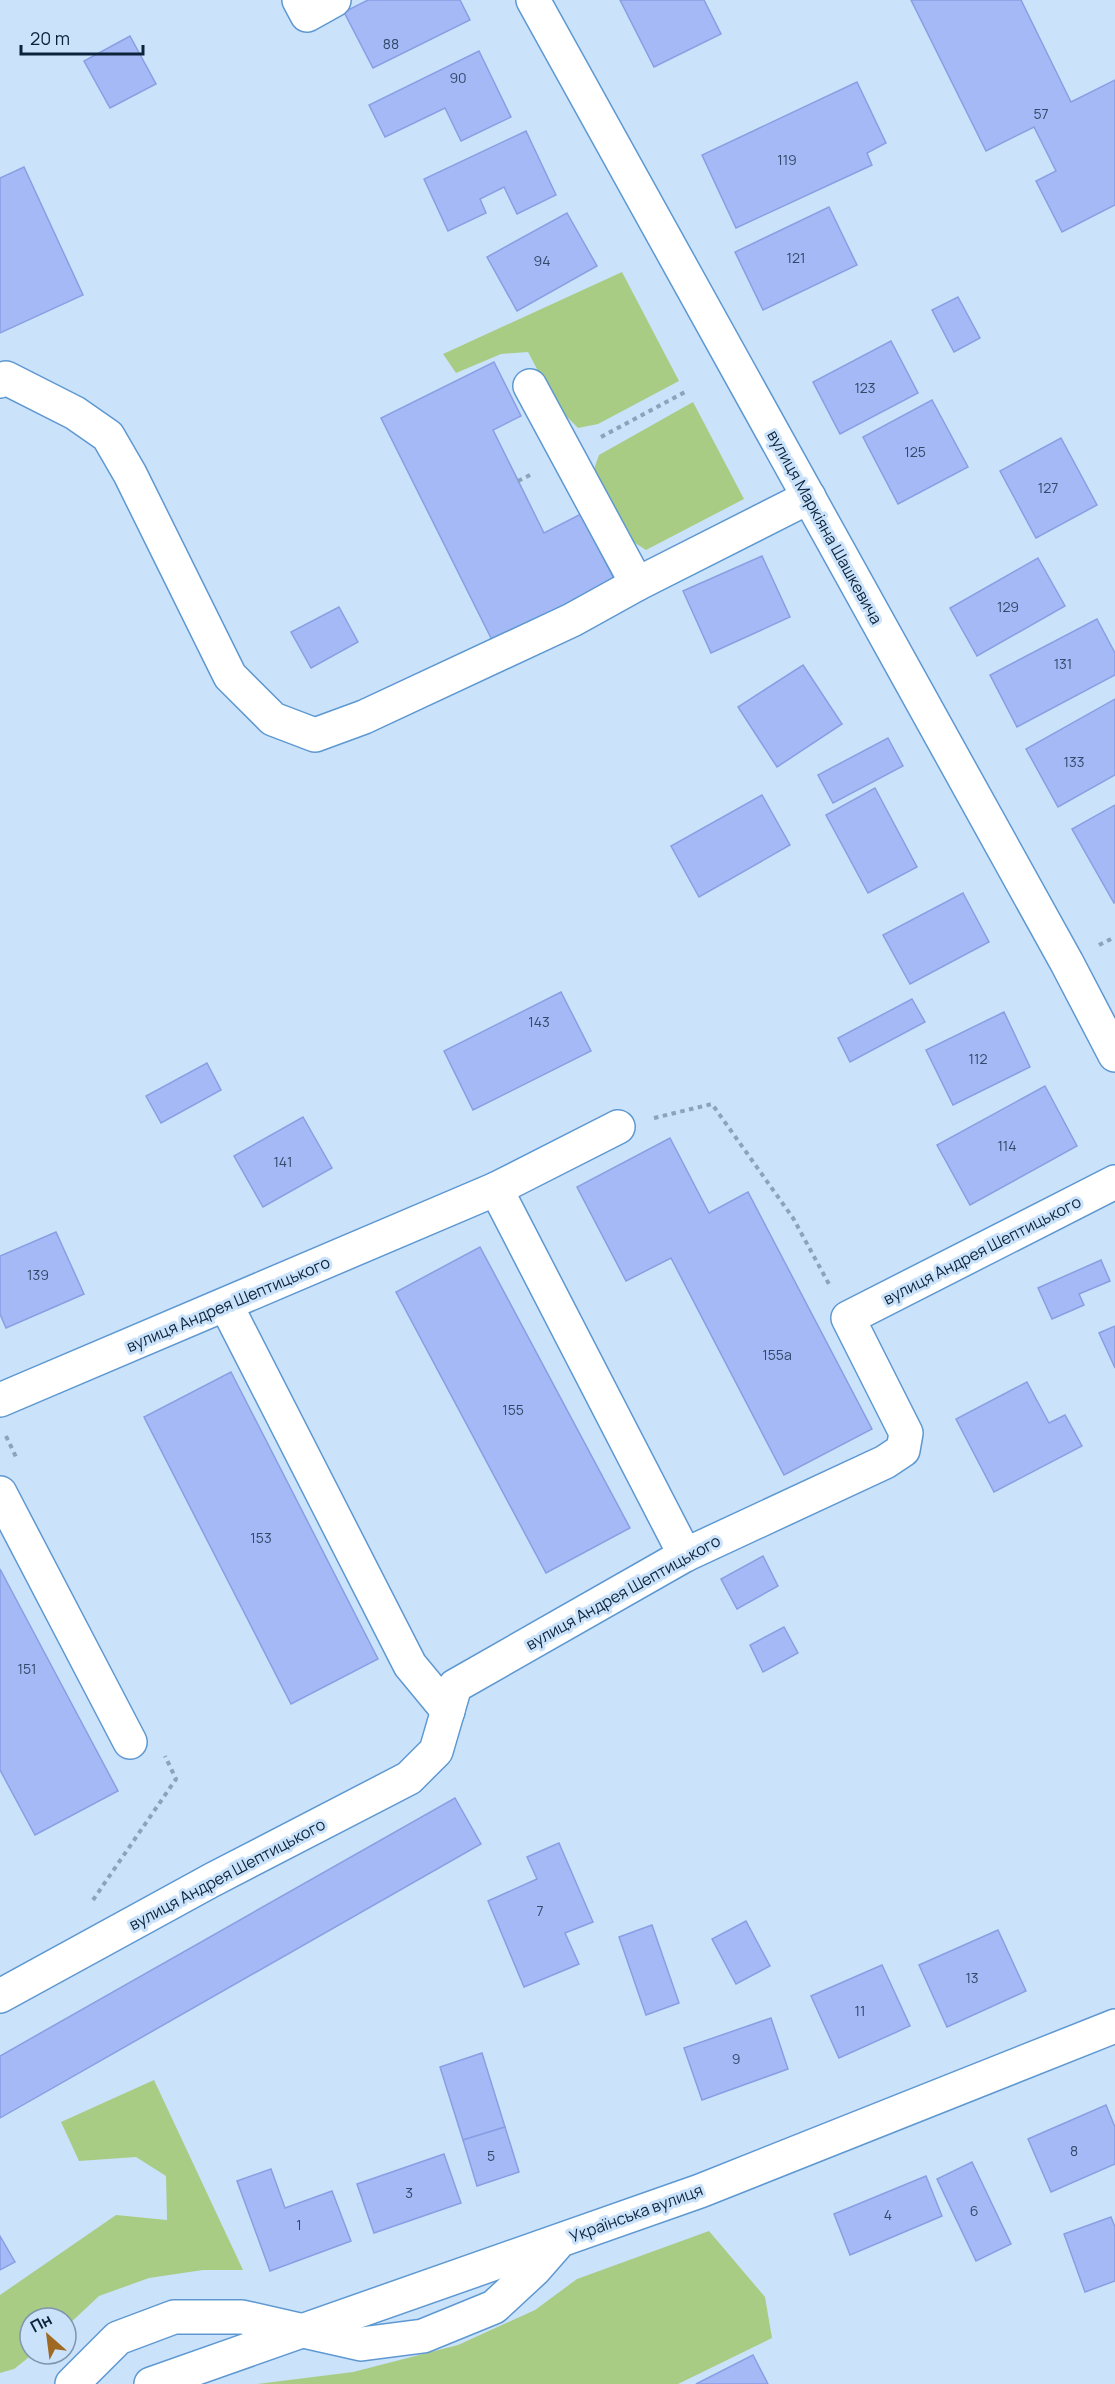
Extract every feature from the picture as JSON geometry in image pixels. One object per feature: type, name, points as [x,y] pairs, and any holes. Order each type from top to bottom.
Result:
[{"type":"street","points":[[299,0],[307,15],[334,0]]},
{"type":"street","name":"вулиця Маркіяна Шашкевича","points":[[533,0],[1067,963],[1115,1055]]},
{"type":"street","points":[[0,381],[6,378],[75,413],[108,436],[130,474],[230,676],[273,719],[315,735],[364,717],[572,620],[637,584],[809,497]]},
{"type":"street","points":[[530,386],[637,584]]},
{"type":"street","name":"вулиця Андрея Шептицького","points":[[0,1400],[496,1189],[618,1127]]},
{"type":"street","name":"вулиця Андрея Шептицького","points":[[0,1996],[212,1880],[409,1778],[436,1751],[455,1686],[685,1555],[885,1462],[903,1450],[906,1433],[848,1318],[1115,1182]]},
{"type":"street","points":[[496,1189],[685,1555]]},
{"type":"street","points":[[226,1305],[410,1665],[448,1711]]},
{"type":"street","points":[[0,1493],[130,1742]]},
{"type":"street","name":"Українська вулиця","points":[[150,2384],[700,2191],[1115,2026]]},
{"type":"street","points":[[72,2384],[118,2338],[174,2317],[242,2317],[361,2344],[423,2336],[494,2307],[535,2269],[559,2241]]},
{"type":"path","points":[[618,1127],[712,1104],[793,1218],[848,1318]]},
{"type":"green space","points":[[622,272],[679,381],[598,424],[578,428],[557,407],[528,352],[501,354],[456,373],[443,354]]},
{"type":"green space","points":[[693,402],[744,499],[646,550],[632,541],[593,472],[599,455]]},
{"type":"green space","points":[[154,2080],[243,2270],[203,2270],[149,2278],[99,2296],[78,2316],[78,2306],[18,2306],[18,2366],[0,2373],[0,2295],[116,2215],[167,2220],[166,2176],[136,2157],[79,2161],[61,2122]]},
{"type":"green space","points":[[709,2231],[765,2297],[772,2338],[678,2384],[257,2384],[353,2372],[458,2345],[535,2310],[577,2279]]},
{"type":"building","points":[[368,0],[460,0],[470,20],[373,68],[344,12]]},
{"type":"building","points":[[620,0],[704,0],[721,34],[654,67]]},
{"type":"building","points":[[911,0],[1021,0],[1071,102],[1115,80],[1115,205],[1062,232],[1036,181],[1056,171],[1034,127],[986,151]]},
{"type":"building","points":[[130,36],[156,84],[110,108],[84,61]]},
{"type":"building","points":[[479,51],[511,117],[461,141],[445,108],[385,137],[369,105]]},
{"type":"building","points":[[857,82],[886,143],[867,153],[872,165],[736,228],[702,155]]},
{"type":"building","points":[[526,131],[556,195],[517,214],[504,187],[480,199],[486,213],[448,231],[424,179]]},
{"type":"building","points":[[24,167],[83,295],[0,333],[0,178]]},
{"type":"building","points":[[829,207],[857,265],[763,310],[735,252]]},
{"type":"building","points":[[567,213],[597,266],[517,311],[487,257]]},
{"type":"building","points":[[958,297],[980,338],[954,352],[932,310]]},
{"type":"building","points":[[891,341],[918,393],[840,434],[813,382]]},
{"type":"building","points":[[494,362],[521,416],[493,430],[544,533],[581,514],[615,581],[493,642],[381,418]]},
{"type":"building","points":[[932,400],[968,467],[898,504],[863,437]]},
{"type":"building","points":[[1061,438],[1097,505],[1036,538],[1000,471]]},
{"type":"building","points":[[762,556],[790,617],[711,653],[683,591]]},
{"type":"building","points":[[1038,558],[1065,606],[977,656],[950,608]]},
{"type":"building","points":[[339,607],[358,642],[311,668],[291,632]]},
{"type":"building","points":[[1097,619],[1115,653],[1115,675],[1017,727],[990,675]]},
{"type":"building","points":[[803,665],[842,724],[777,767],[738,707]]},
{"type":"building","points":[[1115,699],[1115,775],[1058,807],[1026,749]]},
{"type":"building","points":[[888,738],[903,766],[833,803],[818,775]]},
{"type":"building","points":[[875,788],[917,867],[868,893],[826,815]]},
{"type":"building","points":[[762,795],[790,845],[699,897],[671,846]]},
{"type":"building","points":[[1115,805],[1115,902],[1114,903],[1072,829]]},
{"type":"building","points":[[963,893],[989,942],[910,984],[883,935]]},
{"type":"building","points":[[561,992],[591,1051],[473,1110],[444,1051]]},
{"type":"building","points":[[912,999],[925,1022],[850,1062],[838,1038]]},
{"type":"building","points":[[1004,1012],[1030,1067],[953,1105],[926,1050]]},
{"type":"building","points":[[207,1063],[221,1090],[161,1123],[146,1096]]},
{"type":"building","points":[[1045,1086],[1077,1146],[970,1205],[937,1145]]},
{"type":"building","points":[[303,1117],[332,1168],[263,1207],[234,1156]]},
{"type":"building","points":[[670,1138],[709,1213],[748,1192],[872,1429],[784,1475],[671,1258],[626,1281],[577,1187]]},
{"type":"building","points":[[56,1232],[84,1294],[6,1328],[0,1314],[0,1256]]},
{"type":"building","points":[[480,1247],[630,1528],[546,1573],[396,1292]]},
{"type":"building","points":[[1101,1260],[1110,1281],[1079,1294],[1084,1305],[1052,1319],[1038,1288]]},
{"type":"building","points":[[1115,1326],[1115,1368],[1099,1333]]},
{"type":"building","points":[[231,1372],[378,1659],[291,1704],[144,1417]]},
{"type":"building","points":[[1027,1382],[1049,1423],[1065,1415],[1082,1446],[994,1492],[956,1419]]},
{"type":"building","points":[[763,1556],[778,1586],[737,1609],[721,1579]]},
{"type":"building","points":[[0,1569],[118,1791],[35,1835],[0,1770]]},
{"type":"building","points":[[784,1627],[798,1653],[763,1672],[750,1645]]},
{"type":"building","points":[[455,1798],[481,1844],[0,2118],[0,2056]]},
{"type":"building","points":[[559,1843],[593,1922],[565,1933],[579,1964],[524,1987],[488,1901],[537,1879],[527,1857]]},
{"type":"building","points":[[746,1921],[770,1966],[736,1984],[712,1939]]},
{"type":"building","points":[[652,1925],[679,2003],[646,2015],[619,1937]]},
{"type":"building","points":[[998,1930],[1026,1991],[947,2027],[919,1965]]},
{"type":"building","points":[[882,1965],[910,2026],[839,2058],[811,1996]]},
{"type":"building","points":[[771,2018],[788,2069],[702,2100],[684,2048]]},
{"type":"building","points":[[482,2053],[505,2127],[463,2140],[440,2067]]},
{"type":"building","points":[[1106,2105],[1115,2127],[1115,2164],[1051,2192],[1028,2139]]},
{"type":"building","points":[[505,2127],[519,2172],[477,2186],[463,2140]]},
{"type":"building","points":[[444,2154],[461,2203],[374,2233],[357,2184]]},
{"type":"building","points":[[972,2162],[1011,2244],[976,2261],[937,2179]]},
{"type":"building","points":[[271,2169],[285,2208],[332,2191],[351,2241],[270,2271],[237,2181]]},
{"type":"building","points":[[926,2176],[942,2216],[850,2255],[834,2214]]},
{"type":"building","points":[[1111,2217],[1115,2227],[1115,2281],[1085,2292],[1064,2234]]},
{"type":"building","points":[[0,2236],[15,2262],[0,2270]]},
{"type":"building","points":[[753,2355],[768,2384],[696,2384]]}]
